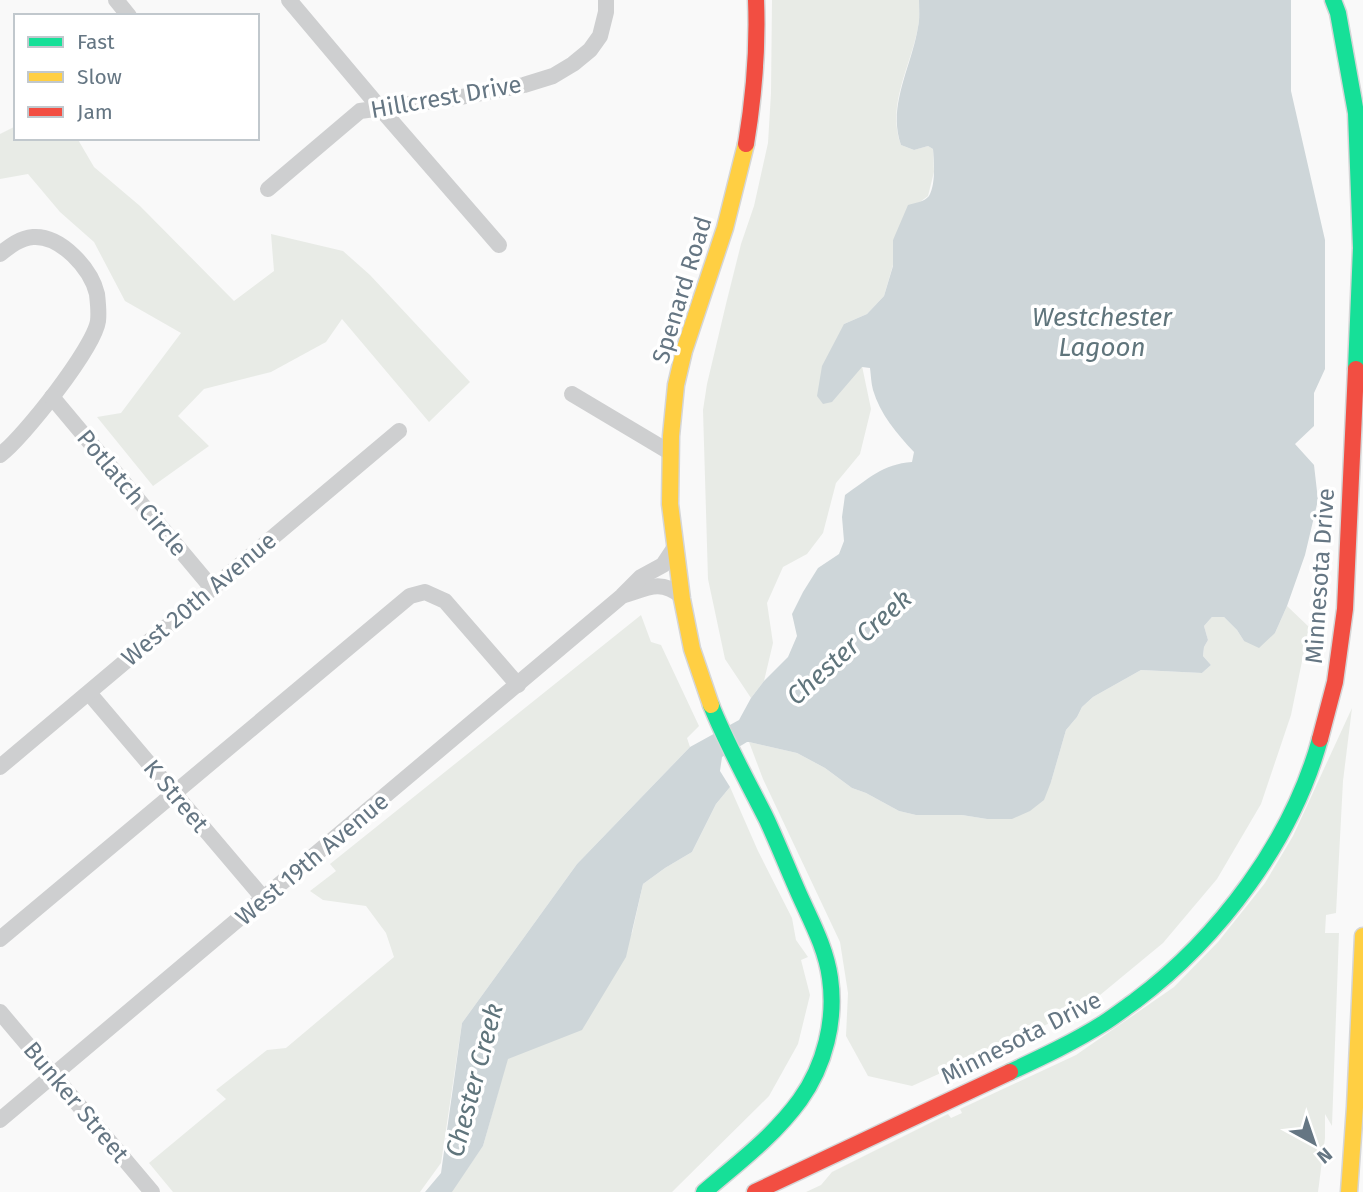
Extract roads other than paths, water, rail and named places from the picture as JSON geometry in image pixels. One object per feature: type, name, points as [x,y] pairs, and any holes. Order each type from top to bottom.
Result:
[{"type":"main road","name":"Spenard Road","points":[[704,1192],[788,1115],[814,1077],[831,1022],[831,980],[824,953],[773,834],[734,756],[703,683],[681,596],[670,507],[673,407],[679,370],[737,187],[749,134],[757,70],[756,0]]},
{"type":"main road","name":"Minnesota Drive","points":[[755,1192],[1047,1055],[1106,1023],[1154,986],[1196,948],[1228,911],[1265,859],[1295,806],[1316,752],[1335,682],[1345,609],[1361,248],[1356,113],[1334,0]]},
{"type":"main road","points":[[1349,1192],[1363,936]]},
{"type":"street","points":[[116,0],[127,14]]},
{"type":"street","points":[[289,0],[499,245]]},
{"type":"street","name":"Hillcrest Drive","points":[[268,189],[360,111],[461,97],[524,85],[553,76],[590,50],[600,36],[606,0]]},
{"type":"street","points":[[0,254],[30,237],[56,242],[82,266],[93,284],[97,323],[91,341],[52,397],[0,455]]},
{"type":"street","points":[[572,394],[671,453]]},
{"type":"street","name":"Potlatch Circle","points":[[52,397],[212,588]]},
{"type":"street","name":"West 20th Avenue","points":[[0,767],[399,431]]},
{"type":"street","name":"West 19th Avenue","points":[[0,1119],[518,685],[641,577],[663,565],[675,547]]},
{"type":"street","name":"West 19th Avenue","points":[[622,596],[659,586],[673,589],[681,596]]},
{"type":"street","points":[[0,939],[410,596],[425,592],[446,601],[518,685]]},
{"type":"street","name":"K Street","points":[[89,693],[264,899]]},
{"type":"street","name":"Bunker Street","points":[[0,1012],[152,1192]]},
{"type":"water","name":"Westchester Lagoon","points":[[919,0],[1291,0],[1291,91],[1325,240],[1325,369],[1314,393],[1314,426],[1295,444],[1314,465],[1318,500],[1305,555],[1287,606],[1275,633],[1259,648],[1244,641],[1224,617],[1212,617],[1204,626],[1208,640],[1203,656],[1211,665],[1202,673],[1141,670],[1093,697],[1082,707],[1066,730],[1044,800],[1030,811],[1012,819],[916,815],[899,811],[852,788],[825,768],[797,753],[749,742],[722,757],[720,771],[730,787],[716,804],[692,852],[643,884],[626,957],[582,1030],[508,1059],[483,1146],[452,1192],[425,1192],[441,1173],[462,1023],[577,864],[690,747],[739,720],[764,681],[788,657],[797,636],[792,614],[818,568],[839,554],[844,541],[842,517],[845,495],[884,469],[912,462],[914,452],[890,423],[876,399],[870,368],[862,367],[832,402],[823,404],[817,396],[822,366],[844,324],[867,314],[884,296],[893,266],[893,240],[908,205],[927,198],[933,185],[933,149],[928,146],[914,150],[901,145],[897,130],[902,86],[918,27]]},
{"type":"water label","name":"Chester Creek","points":[[849,647]]},
{"type":"water label","name":"Chester Creek","points":[[474,1080]]}]
